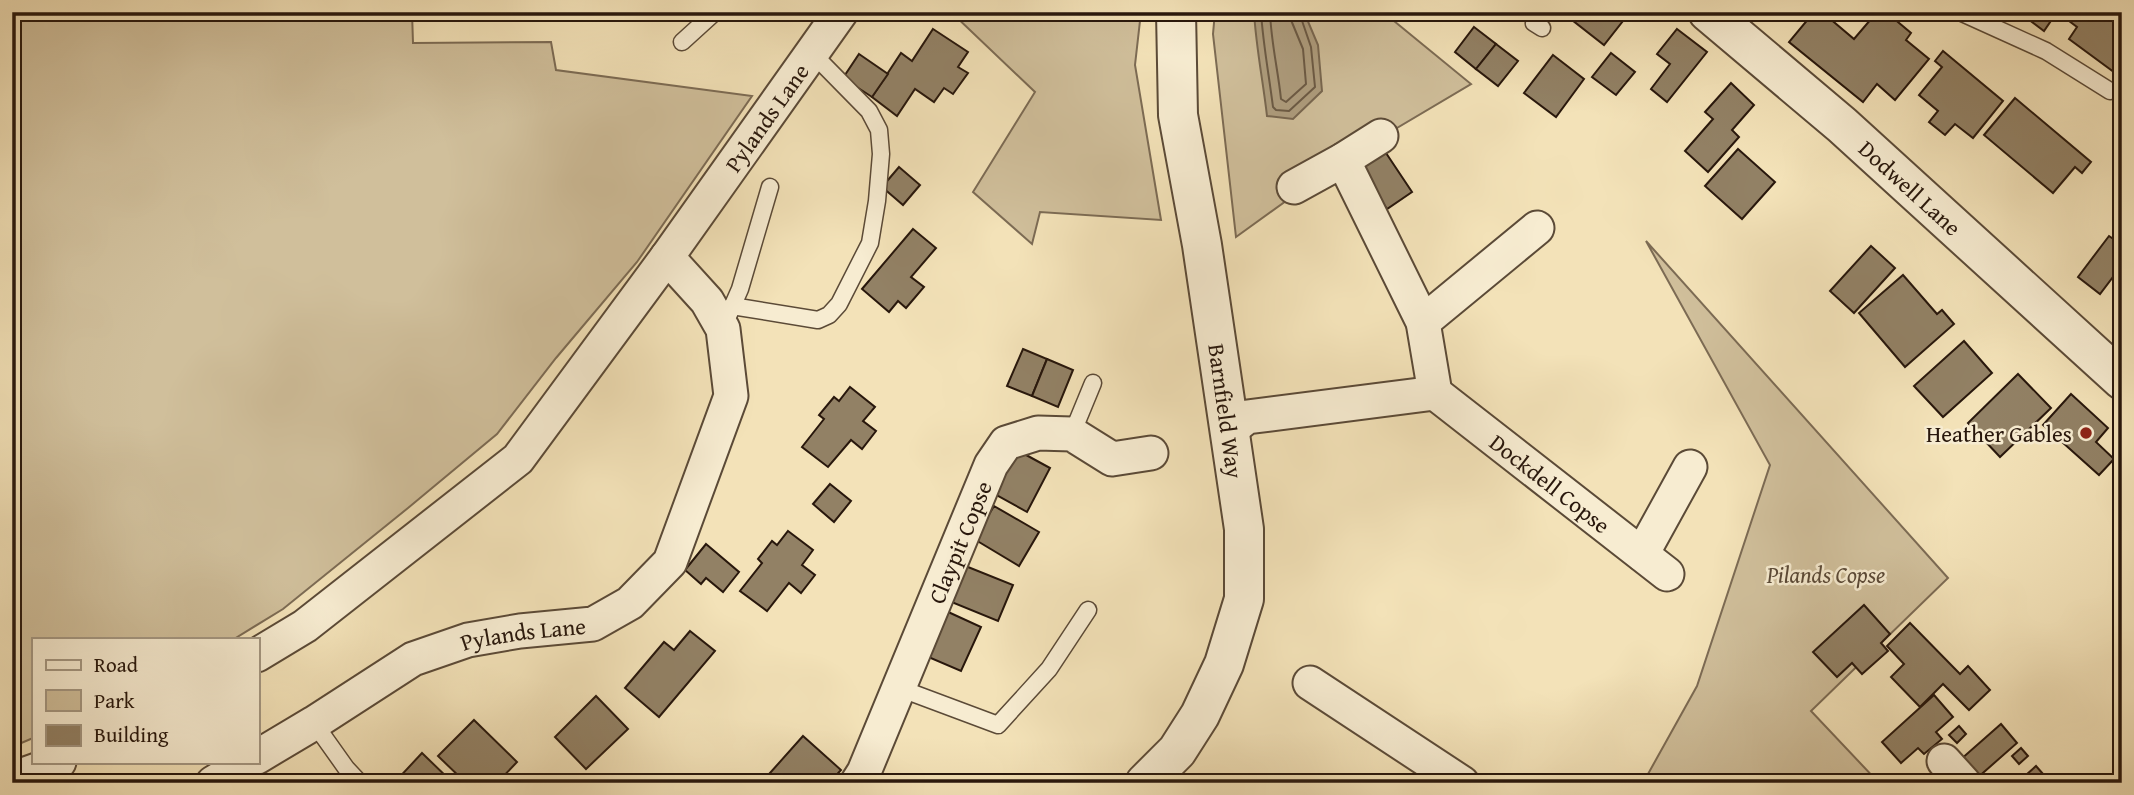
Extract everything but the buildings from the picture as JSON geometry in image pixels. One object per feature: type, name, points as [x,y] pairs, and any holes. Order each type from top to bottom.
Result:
[{"type":"street","name":"Pylands Lane","points":[[259,654],[305,626],[431,525],[505,443],[596,351],[667,257],[841,12]]},
{"type":"street","name":"Barnfield Way","points":[[1144,783],[1177,751],[1200,715],[1224,664],[1244,599],[1244,529],[1202,245],[1178,115],[1176,12]]},
{"type":"street","name":"Dodwell Lane","points":[[1709,12],[2118,366]]},
{"type":"street","points":[[1294,187],[1381,136]]},
{"type":"street","points":[[1229,431],[1247,417],[1435,393],[1423,322],[1343,160]]},
{"type":"street","points":[[1423,322],[1537,228]]},
{"type":"street","name":"Pylands Lane","points":[[259,756],[413,659],[468,640],[520,631],[593,624],[630,603],[670,562],[732,396],[728,318],[707,301],[667,257]]},
{"type":"street","name":"Dockdell Copse","points":[[1435,393],[1654,564],[1690,467]]},
{"type":"street","name":"Claypit Copse","points":[[856,783],[864,772],[991,465],[1006,443],[1038,433],[1072,434]]},
{"type":"street","points":[[1072,434],[1112,459],[1151,453]]},
{"type":"street","points":[[1310,683],[1462,783]]},
{"type":"street","points":[[12,779],[53,764]]},
{"type":"street","points":[[213,783],[245,764]]},
{"type":"lane","points":[[682,43],[715,12]]},
{"type":"lane","points":[[1960,12],[2046,51],[2110,91]]},
{"type":"lane","points":[[770,187],[740,289],[728,318],[818,320],[829,315],[839,304],[870,243],[880,166],[879,130],[869,111],[812,53]]},
{"type":"lane","points":[[1072,434],[1093,383]]},
{"type":"lane","points":[[899,688],[998,725],[1049,669],[1088,610]]},
{"type":"lane","points":[[314,723],[360,783]]},
{"type":"green space","points":[[12,12],[412,12],[413,43],[551,42],[556,70],[752,96],[637,262],[556,358],[497,434],[283,609],[236,638],[32,638],[32,738],[12,747]]},
{"type":"green space","points":[[951,12],[1141,12],[1135,65],[1161,220],[1040,212],[1032,244],[973,192],[1035,92]]},
{"type":"green space","points":[[1215,12],[1383,12],[1471,84],[1343,160],[1236,237],[1213,34]]},
{"type":"green space","name":"Pilands Copse","points":[[1646,241],[1948,578],[1811,711],[1879,783],[1643,783],[1697,686],[1770,465]]},
{"type":"water","points":[[1254,12],[1304,12],[1318,45],[1322,91],[1293,119],[1267,116]]},
{"type":"place","name":"Heather Gables","points":[[2086,433]]}]
